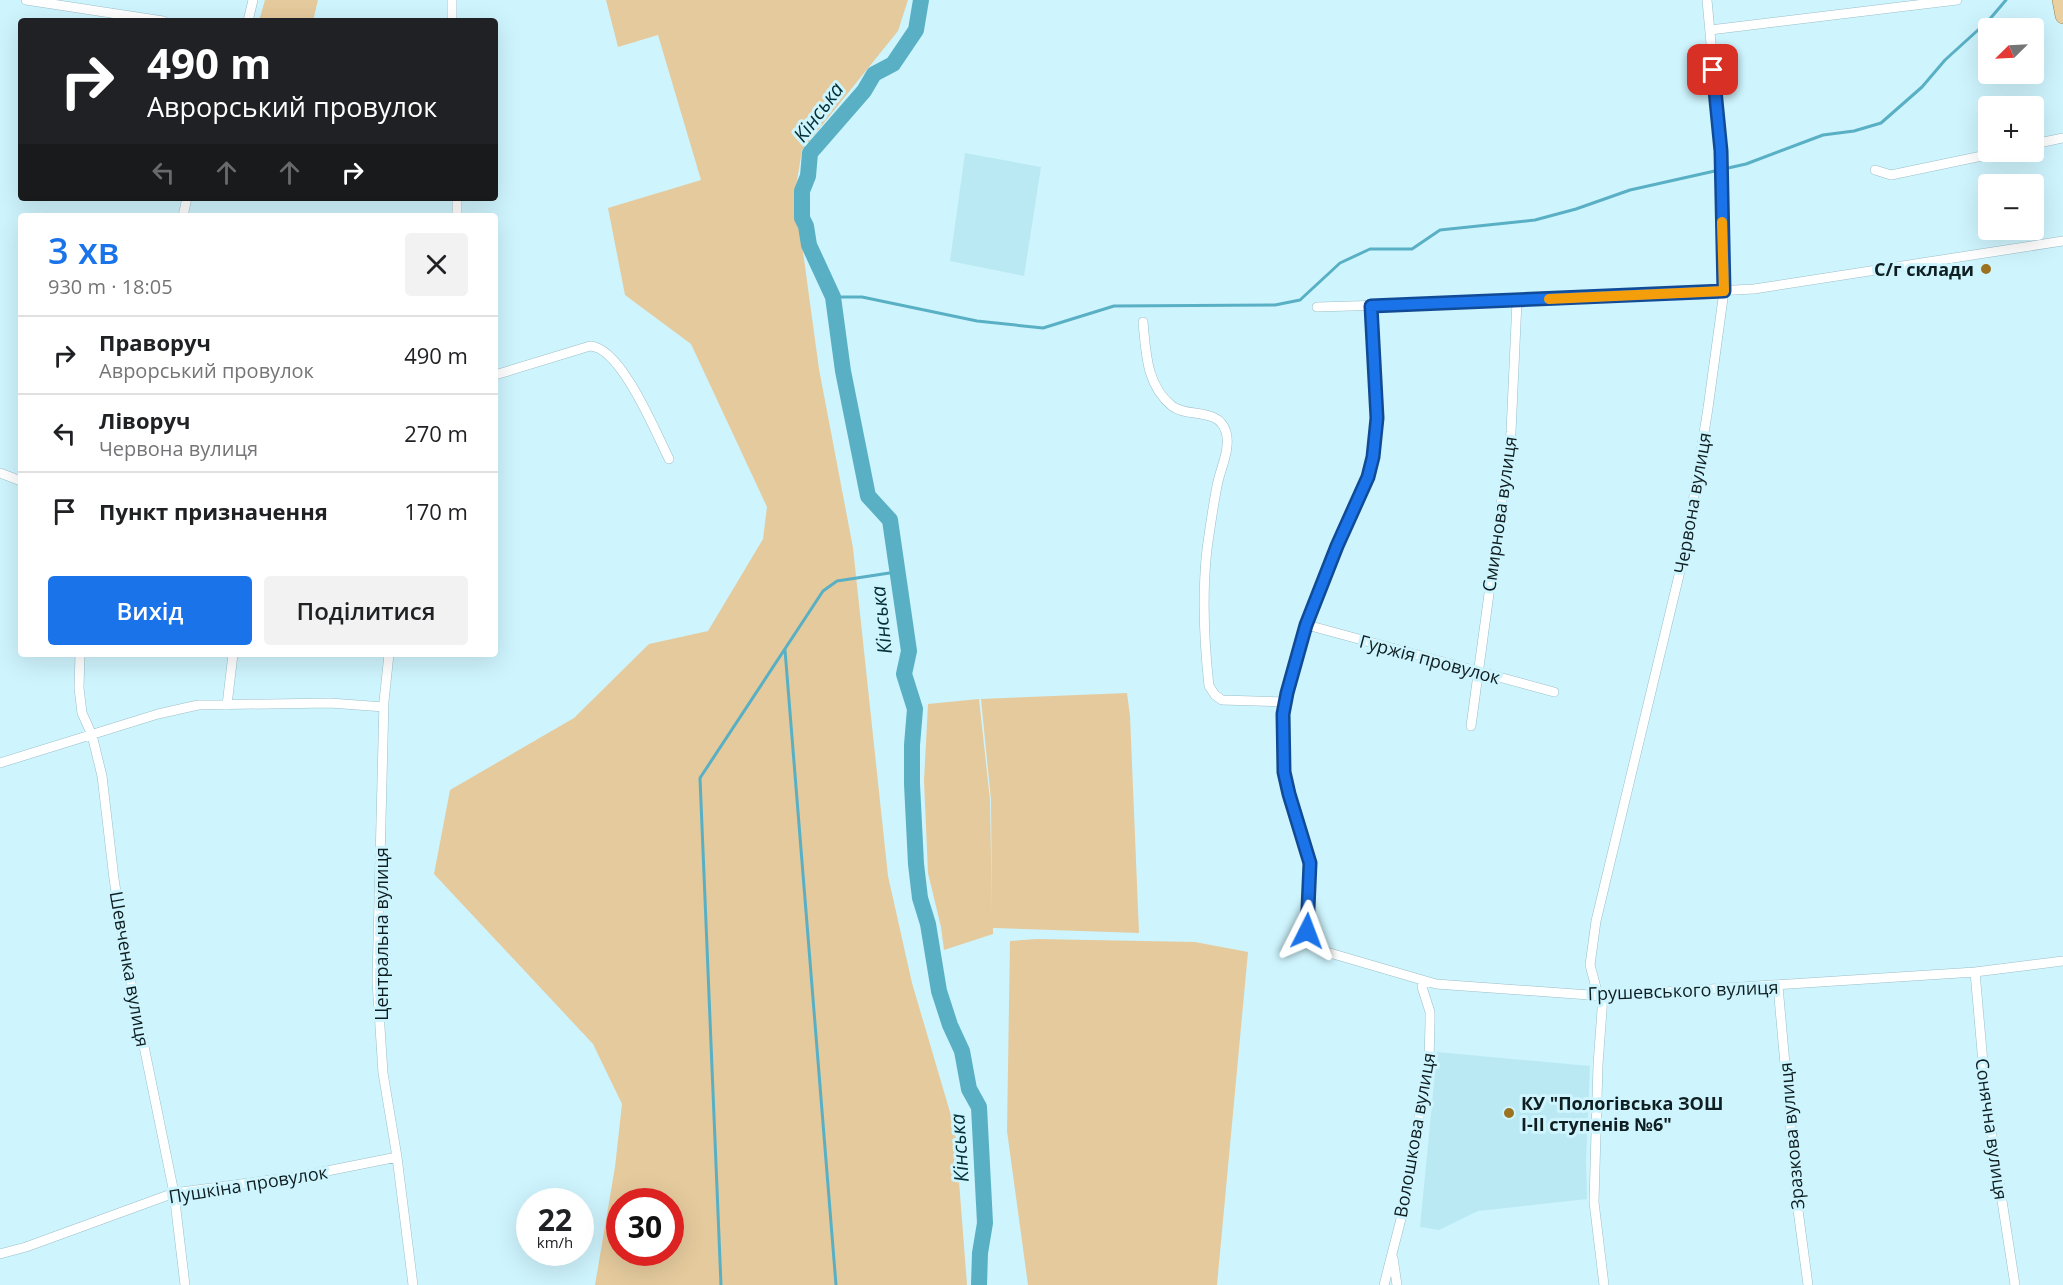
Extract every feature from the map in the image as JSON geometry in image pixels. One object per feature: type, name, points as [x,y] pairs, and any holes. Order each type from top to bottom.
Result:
[{"type":"main road","points":[[2060,0],[2063,16]]},
{"type":"street","points":[[26,0],[143,18]]},
{"type":"street","points":[[249,18],[253,0]]},
{"type":"street","points":[[452,0],[452,18]]},
{"type":"street","name":"Червона вулиця","points":[[1604,1285],[1594,1202],[1600,995],[1590,972],[1590,956],[1596,921],[1686,546],[1724,291],[1721,151],[1707,0]]},
{"type":"street","points":[[1710,30],[1957,0]]},
{"type":"street","points":[[2044,142],[2063,138]]},
{"type":"street","points":[[1875,170],[1891,175],[1978,157]]},
{"type":"street","points":[[1317,307],[1517,301],[1754,289],[2063,241]]},
{"type":"street","name":"Смирнова вулиця","points":[[1471,726],[1510,432],[1517,301]]},
{"type":"street","points":[[1143,322],[1148,370],[1156,387],[1174,408],[1204,414],[1220,421],[1226,430],[1228,439],[1217,483],[1207,551],[1205,620],[1209,686],[1222,700],[1285,702],[1306,625],[1337,546],[1368,477],[1373,457],[1377,418],[1371,306]]},
{"type":"street","points":[[498,374],[590,346],[598,346],[620,366],[669,459]]},
{"type":"street","points":[[0,473],[18,480]]},
{"type":"street","name":"Гуржія провулок","points":[[1306,625],[1554,692]]},
{"type":"street","name":"Шевченка вулиця","points":[[80,657],[79,688],[82,713],[92,735],[102,776],[114,879],[128,968],[174,1193],[185,1285]]},
{"type":"street","points":[[227,705],[233,657]]},
{"type":"street","name":"Центральна вулиця","points":[[389,657],[384,707],[377,981],[383,1073],[397,1157],[413,1285]]},
{"type":"street","name":"Грушевського вулиця","points":[[1285,702],[1284,772],[1310,863],[1307,931],[1316,948],[1323,951],[1424,982],[1600,995],[1778,986],[1975,972],[2063,961]]},
{"type":"street","points":[[0,763],[158,714],[198,705],[330,703],[384,707]]},
{"type":"street","name":"Сонячна вулиця","points":[[1975,972],[1986,1097],[2015,1285]]},
{"type":"street","name":"Волошкова вулиця","points":[[1384,1285],[1402,1215],[1430,1060],[1430,1012],[1422,987],[1424,982]]},
{"type":"street","name":"Зразкова вулиця","points":[[1778,986],[1798,1210],[1808,1285]]},
{"type":"street","name":"Пушкіна провулок","points":[[0,1254],[26,1247],[174,1193],[302,1176],[397,1157]]},
{"type":"street","name":"Волошкова вулиця","points":[[1392,1254],[1397,1285]]},
{"type":"shaded area","points":[[265,0],[318,0],[314,18],[260,18]]},
{"type":"shaded area","points":[[606,0],[908,0],[898,31],[802,150],[795,193],[819,369],[853,548],[888,876],[912,983],[955,1129],[967,1285],[595,1285],[606,1220],[606,1266],[684,1266],[684,1188],[611,1188],[622,1104],[593,1044],[434,874],[450,790],[574,718],[649,644],[708,631],[763,539],[767,507],[691,344],[625,295],[608,208],[701,180],[658,35],[618,47]]},
{"type":"shaded area","points":[[965,153],[1041,167],[1024,276],[950,261]]},
{"type":"shaded area","points":[[1127,693],[1130,716],[1139,933],[993,928],[993,934],[944,950],[928,873],[924,781],[928,704],[979,699],[990,800],[992,913],[991,800],[981,699]]},
{"type":"shaded area","points":[[1037,939],[1195,942],[1248,952],[1217,1285],[1028,1285],[1007,1131],[1010,941]]},
{"type":"shaded area","name":"КУ \"Пологівська ЗОШ І-ІІ ступенів №6\"","points":[[1437,1052],[1590,1066],[1586,1160],[1587,1199],[1478,1211],[1439,1230],[1420,1227]]},
{"type":"waterway","name":"Кінська","points":[[921,0],[916,30],[893,64],[874,74],[864,91],[810,153],[808,176],[802,191],[802,218],[806,226],[809,245],[833,297],[843,371],[868,496],[890,520],[909,651],[904,674],[915,709],[912,784],[920,898],[928,924],[939,991],[950,1025],[962,1051],[969,1089],[979,1107],[985,1223],[980,1253],[979,1285]]},
{"type":"waterway","points":[[833,297],[862,297],[977,321],[1043,328],[1114,306],[1275,305],[1300,300],[1340,263],[1370,249],[1412,249],[1440,230],[1535,220],[1576,209],[1630,190],[1746,164],[1823,135],[1854,131],[1881,123],[1922,87],[1945,60],[1989,20],[2006,0]]},
{"type":"waterway","points":[[721,1285],[700,778],[823,591],[837,581],[896,572]]},
{"type":"waterway","points":[[785,650],[836,1285]]},
{"type":"slow traffic","points":[[1549,299],[1724,291],[1722,222]]},
{"type":"place","name":"С/г склади","points":[[1986,269]]},
{"type":"place","name":"КУ \"Пологівська ЗОШ І-ІІ ступенів №6\"","points":[[1509,1113]]},
{"type":"route","points":[[1307,931],[1310,863],[1284,772],[1283,714],[1306,625],[1337,546],[1368,477],[1373,457],[1377,418],[1371,306],[1724,291],[1721,151],[1713,70]]}]
